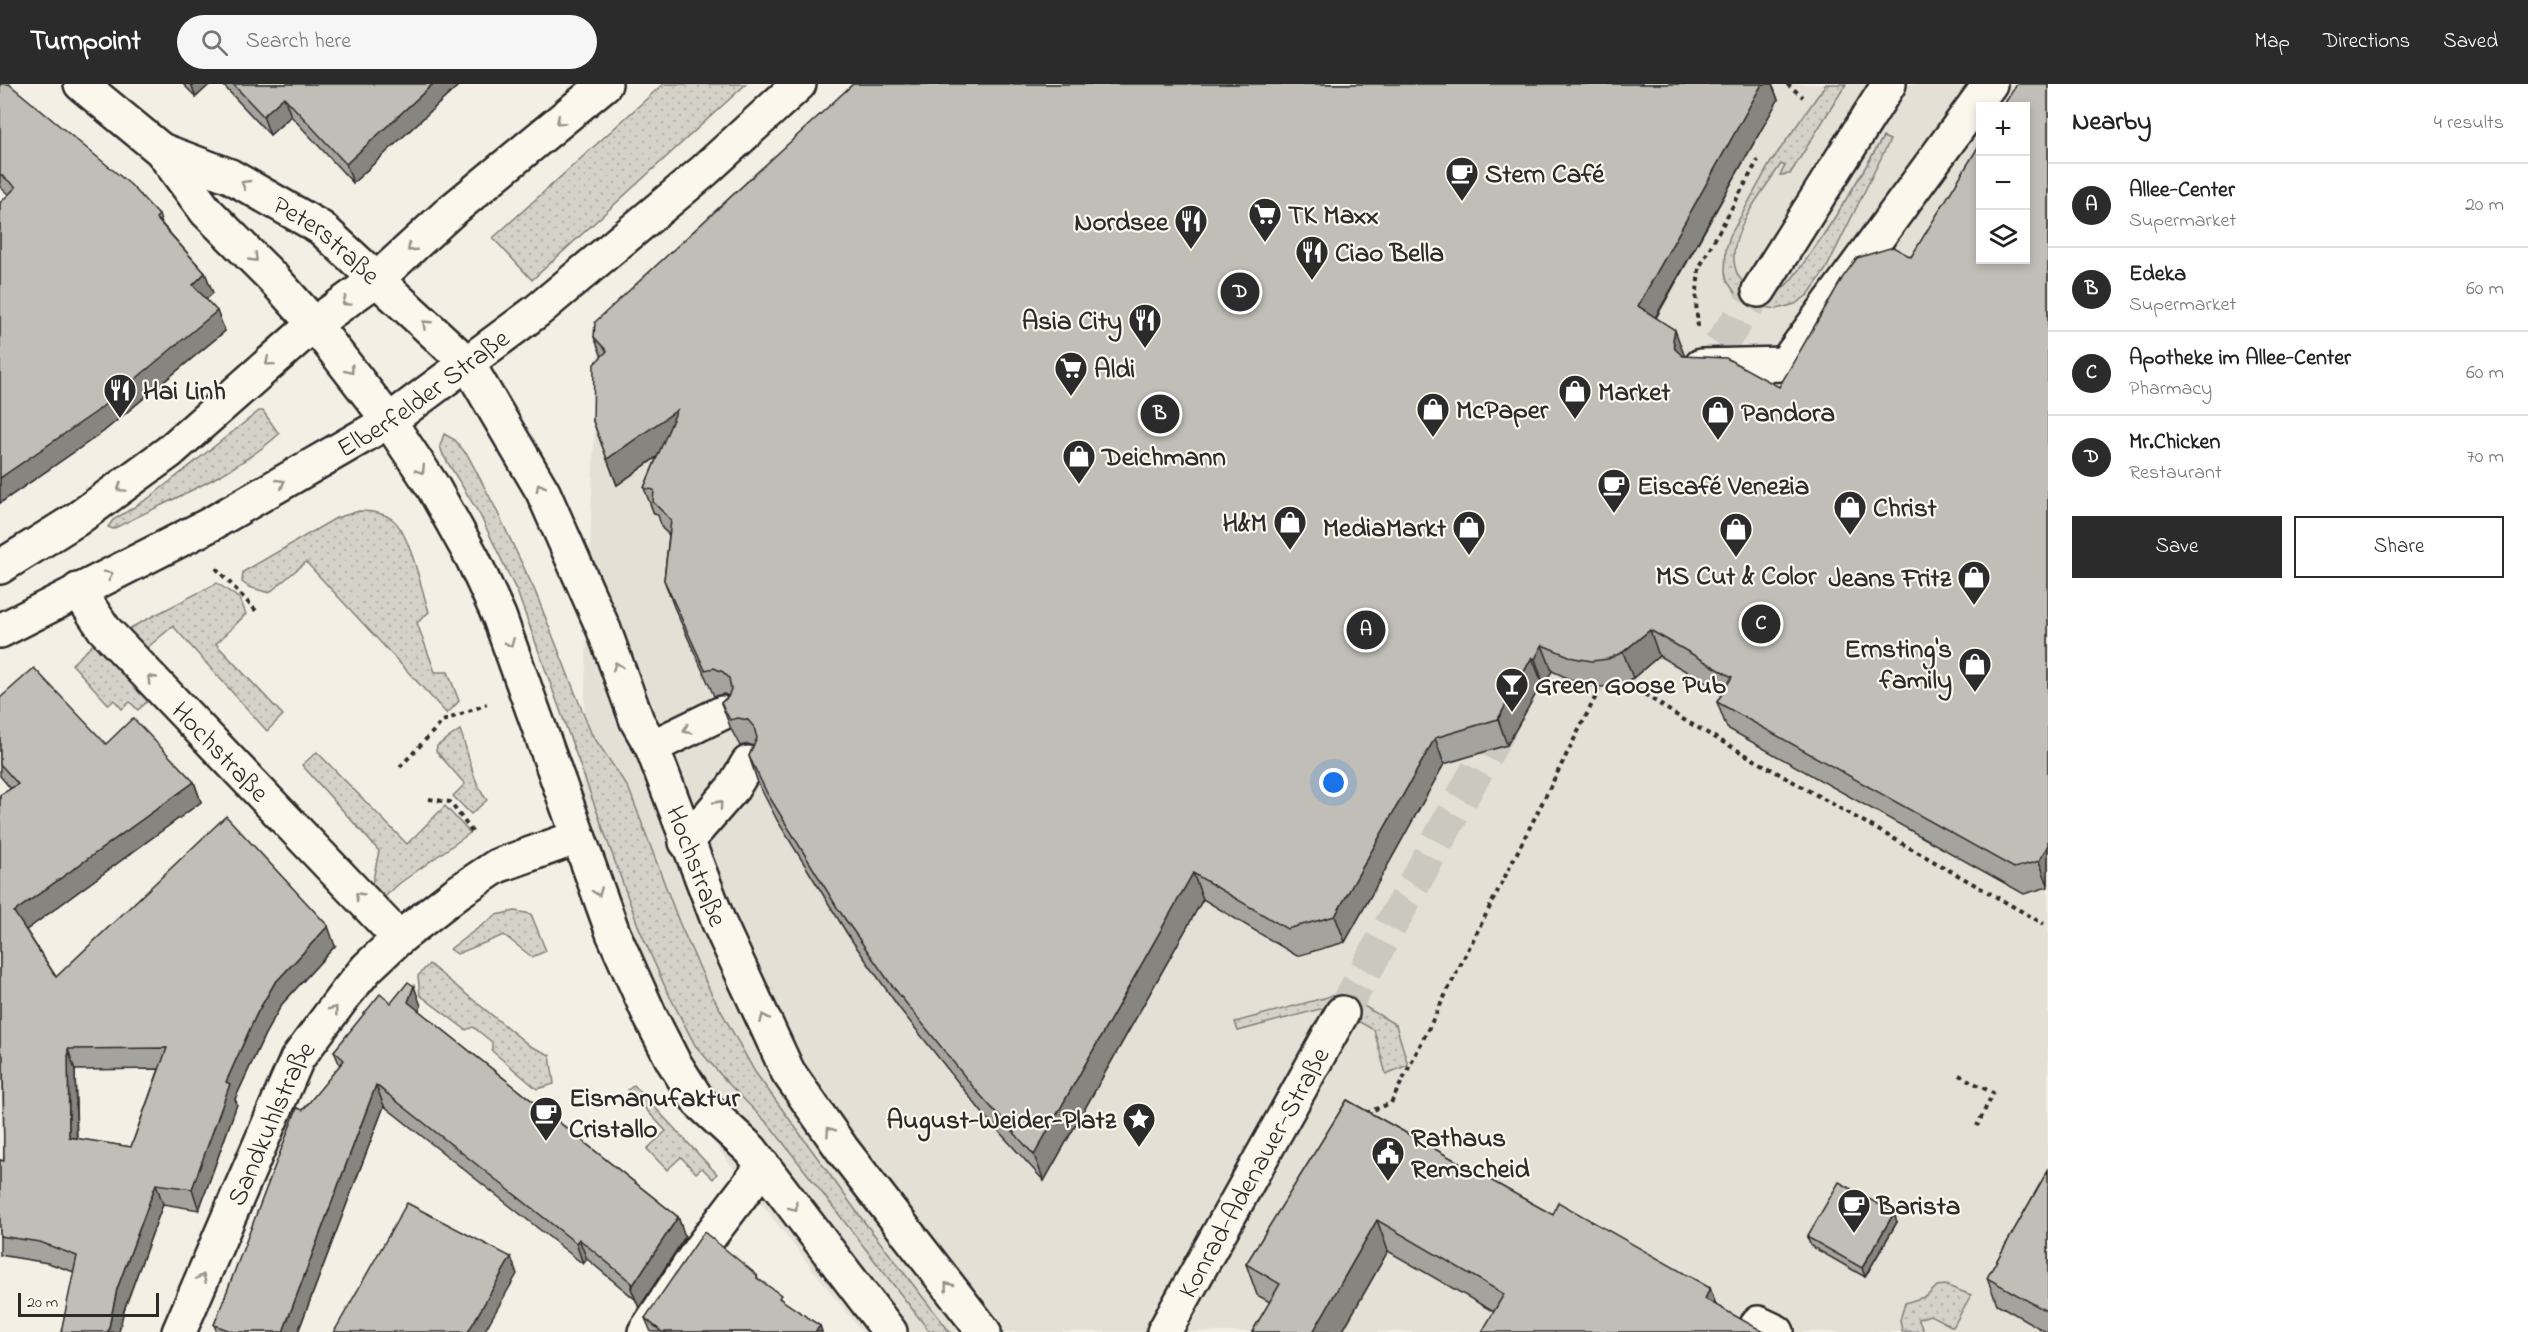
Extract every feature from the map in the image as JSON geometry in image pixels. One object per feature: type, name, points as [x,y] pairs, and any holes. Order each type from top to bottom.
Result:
[{"type":"street","name":"Peterstraße","points":[[81,84],[161,150],[206,211],[272,277],[314,324]]},
{"type":"street","points":[[0,567],[77,519],[162,458],[314,324],[377,279],[450,212],[605,84]]},
{"type":"street","name":"Elberfelder Straße","points":[[0,631],[211,524],[389,421],[537,311],[660,208],[798,84]]},
{"type":"street","points":[[1759,290],[1889,84]]},
{"type":"street","points":[[1701,366],[1785,364],[1990,84]]},
{"type":"street","name":"Peterstraße","points":[[161,150],[230,176],[321,228],[468,364]]},
{"type":"street","points":[[314,324],[389,421],[433,487],[473,559],[499,616],[527,688],[578,837],[614,933],[650,1016],[673,1061],[699,1102],[751,1150],[890,1332]]},
{"type":"street","name":"Hochstraße","points":[[468,364],[543,492],[604,630],[637,721],[652,747],[718,923],[788,1072],[842,1149],[984,1332]]},
{"type":"street","name":"Hochstraße","points":[[78,590],[104,629],[399,938]]},
{"type":"street","points":[[652,747],[722,713]]},
{"type":"street","points":[[686,842],[734,788],[748,763]]},
{"type":"street","points":[[399,938],[458,892],[497,866],[578,837]]},
{"type":"street","name":"Sandkuhlstraße","points":[[179,1332],[297,1059],[367,968],[399,938]]},
{"type":"street","name":"Konrad-Adenauer-Straße","points":[[1164,1332],[1342,1013]]},
{"type":"street","points":[[645,1332],[700,1249],[763,1166]]},
{"type":"path","points":[[1787,84],[1803,97]]},
{"type":"path","points":[[1701,366],[1696,303],[1700,268],[1758,160]]},
{"type":"path","points":[[236,589],[259,614]]},
{"type":"path","points":[[1618,676],[1679,717],[2044,924]]},
{"type":"path","points":[[1366,1113],[1391,1102],[1604,680]]},
{"type":"path","points":[[400,767],[442,721],[527,688]]},
{"type":"path","points":[[429,799],[450,802],[497,866]]},
{"type":"path","points":[[1959,1075],[1993,1093],[1977,1126]]},
{"type":"shaded area","points":[[663,84],[746,84],[532,280],[493,238]]},
{"type":"shaded area","points":[[891,84],[2048,84],[2048,1332],[862,1332],[682,1103],[578,883],[597,356],[608,342]]},
{"type":"shaded area","points":[[1826,84],[1846,84],[1790,174],[1780,175],[1785,166],[1781,164],[1742,225],[1736,242],[1734,259],[1738,274],[1749,288],[1772,293],[1786,286],[1825,233],[1883,137],[1890,140],[1826,269],[1808,295],[1795,304],[1777,309],[1755,306],[1738,297],[1727,281],[1726,249],[1730,236],[1769,165]]},
{"type":"shaded area","points":[[259,411],[263,411],[279,434],[261,449],[221,475],[113,529],[108,527],[113,520],[149,498]]},
{"type":"shaded area","points":[[444,434],[455,440],[468,456],[494,505],[535,591],[591,733],[629,789],[679,922],[711,993],[755,1072],[862,1219],[950,1332],[930,1332],[771,1127],[695,1045],[666,989],[639,928],[518,594],[480,515],[443,455],[440,446]]},
{"type":"shaded area","points":[[359,511],[376,512],[392,519],[410,548],[429,612],[417,623],[435,672],[448,672],[459,701],[447,714],[306,562],[269,593],[249,587],[242,582],[243,572],[336,518]]},
{"type":"shaded area","points":[[217,583],[240,599],[246,614],[216,644],[283,715],[267,731],[173,626],[142,652],[129,635],[130,628]]},
{"type":"shaded area","points":[[97,641],[150,699],[138,710],[130,702],[122,709],[114,700],[109,705],[72,664]]},
{"type":"shaded area","points":[[460,730],[474,776],[487,800],[471,814],[453,796],[465,784],[436,751],[437,746]]},
{"type":"shaded area","points":[[317,752],[407,844],[445,806],[470,833],[400,883],[378,903],[370,894],[379,851],[302,765]]},
{"type":"shaded area","points":[[515,911],[531,914],[546,951],[532,957],[504,935],[457,954],[450,949],[496,915]]},
{"type":"shaded area","points":[[429,964],[530,1046],[550,1055],[554,1084],[537,1089],[492,1051],[492,1042],[473,1027],[466,1030],[420,995],[418,976]]},
{"type":"shaded area","points":[[1342,993],[1396,1025],[1408,1065],[1386,1074],[1374,1030],[1331,1006],[1238,1031],[1235,1022]]},
{"type":"shaded area","points":[[634,1085],[717,1174],[713,1179],[702,1168],[696,1173],[681,1157],[667,1170],[647,1149],[666,1131],[628,1090]]},
{"type":"shaded area","points":[[1945,1285],[1971,1295],[1953,1327],[1930,1315],[1918,1319],[1924,1332],[1902,1331],[1900,1320],[1905,1303],[1927,1296],[1937,1286]]},
{"type":"building","points":[[0,84],[9,84],[131,185],[159,215],[156,218],[205,273],[193,285],[217,311],[96,412],[0,478],[0,203],[16,187],[0,174]]},
{"type":"building","points":[[233,84],[433,84],[346,164],[284,97],[263,116]]},
{"type":"building","points":[[853,84],[1762,84],[1638,306],[1675,330],[1673,340],[1675,349],[1683,356],[1726,358],[1779,387],[1843,277],[1857,258],[1893,247],[1911,257],[1976,151],[1976,264],[2030,264],[2030,102],[2006,102],[2017,84],[2048,84],[2048,845],[2039,861],[2014,868],[1717,702],[1732,677],[1650,630],[1623,652],[1608,659],[1592,661],[1574,658],[1542,645],[1535,659],[1532,657],[1498,719],[1435,738],[1335,916],[1287,929],[1193,873],[1034,1155],[974,1088],[890,983],[838,909],[767,793],[749,756],[757,738],[754,727],[748,720],[738,718],[730,720],[721,703],[728,697],[731,689],[729,678],[714,668],[705,670],[664,580],[671,520],[653,502],[654,490],[644,488],[677,410],[607,459],[593,421],[594,364],[607,351],[594,337],[595,322]]},
{"type":"building","points":[[34,668],[106,744],[133,718],[194,782],[14,912],[56,977],[226,816],[328,926],[274,984],[257,1013],[226,1082],[230,1084],[192,1189],[156,1184],[117,1289],[108,1332],[61,1332],[77,1256],[40,1242],[0,1236],[0,1160],[4,1161],[3,1056],[0,1051],[0,795],[18,784],[0,764],[0,698]],"holes":[[[167,1048],[131,1147],[69,1137],[68,1049]]]},
{"type":"building","points":[[408,982],[414,986],[408,1002],[678,1217],[631,1288],[632,1283],[579,1239],[576,1243],[376,1085],[283,1332],[234,1332],[214,1325],[297,1108],[303,1110],[344,1060],[334,1051],[380,994],[391,1003]]},
{"type":"building","name":"Rathaus Remscheid","points":[[1347,1100],[1553,1215],[1558,1202],[1710,1288],[1705,1299],[1764,1332],[1482,1332],[1504,1294],[1377,1220],[1313,1332],[1252,1332],[1280,1284],[1246,1264]]},
{"type":"building","points":[[2048,1170],[2048,1312],[1987,1278]]},
{"type":"building","name":"Barista","points":[[1839,1182],[1894,1213],[1862,1268],[1807,1237]]},
{"type":"building","points":[[407,1203],[511,1257],[468,1332],[334,1332]]},
{"type":"building","points":[[704,1232],[757,1275],[757,1278],[781,1295],[779,1298],[820,1326],[815,1332],[662,1332],[645,1318]]},
{"type":"tunnel","points":[[1691,386],[1759,290]]},
{"type":"tunnel","points":[[1342,1013],[1510,711]]},
{"type":"place","name":"Stern Café","points":[[1462,202]]},
{"type":"place","name":"TK Maxx","points":[[1265,243]]},
{"type":"place","name":"Nordsee","points":[[1191,250]]},
{"type":"place","name":"Ciao Bella","points":[[1312,281]]},
{"type":"place","name":"Mr.Chicken","points":[[1240,292]]},
{"type":"place","name":"Asia City","points":[[1145,349]]},
{"type":"place","name":"Aldi","points":[[1071,397]]},
{"type":"place","name":"Edeka","points":[[1160,414]]},
{"type":"place","name":"Hai Linh","points":[[120,419]]},
{"type":"place","name":"Market","points":[[1575,420]]},
{"type":"place","name":"McPaper","points":[[1433,438]]},
{"type":"place","name":"Pandora","points":[[1718,441]]},
{"type":"place","name":"Deichmann","points":[[1079,485]]},
{"type":"place","name":"Eiscafé Venezia","points":[[1614,514]]},
{"type":"place","name":"Christ","points":[[1850,536]]},
{"type":"place","name":"H&M","points":[[1290,551]]},
{"type":"place","name":"MediaMarkt","points":[[1469,556]]},
{"type":"place","name":"MS Cut & Color","points":[[1736,558]]},
{"type":"place","name":"Jeans Fritz","points":[[1974,606]]},
{"type":"place","name":"Apotheke im Allee-Center","points":[[1761,624]]},
{"type":"place","name":"Allee-Center","points":[[1366,630]]},
{"type":"place","name":"Ernsting's family","points":[[1975,693]]},
{"type":"place","name":"Green Goose Pub","points":[[1512,713]]},
{"type":"place","name":"Eismanufaktur Cristallo","points":[[546,1142]]},
{"type":"place","name":"August-Weider-Platz","points":[[1139,1148]]},
{"type":"place","name":"Rathaus Remscheid","points":[[1388,1182]]},
{"type":"place","name":"Barista","points":[[1854,1234]]}]
